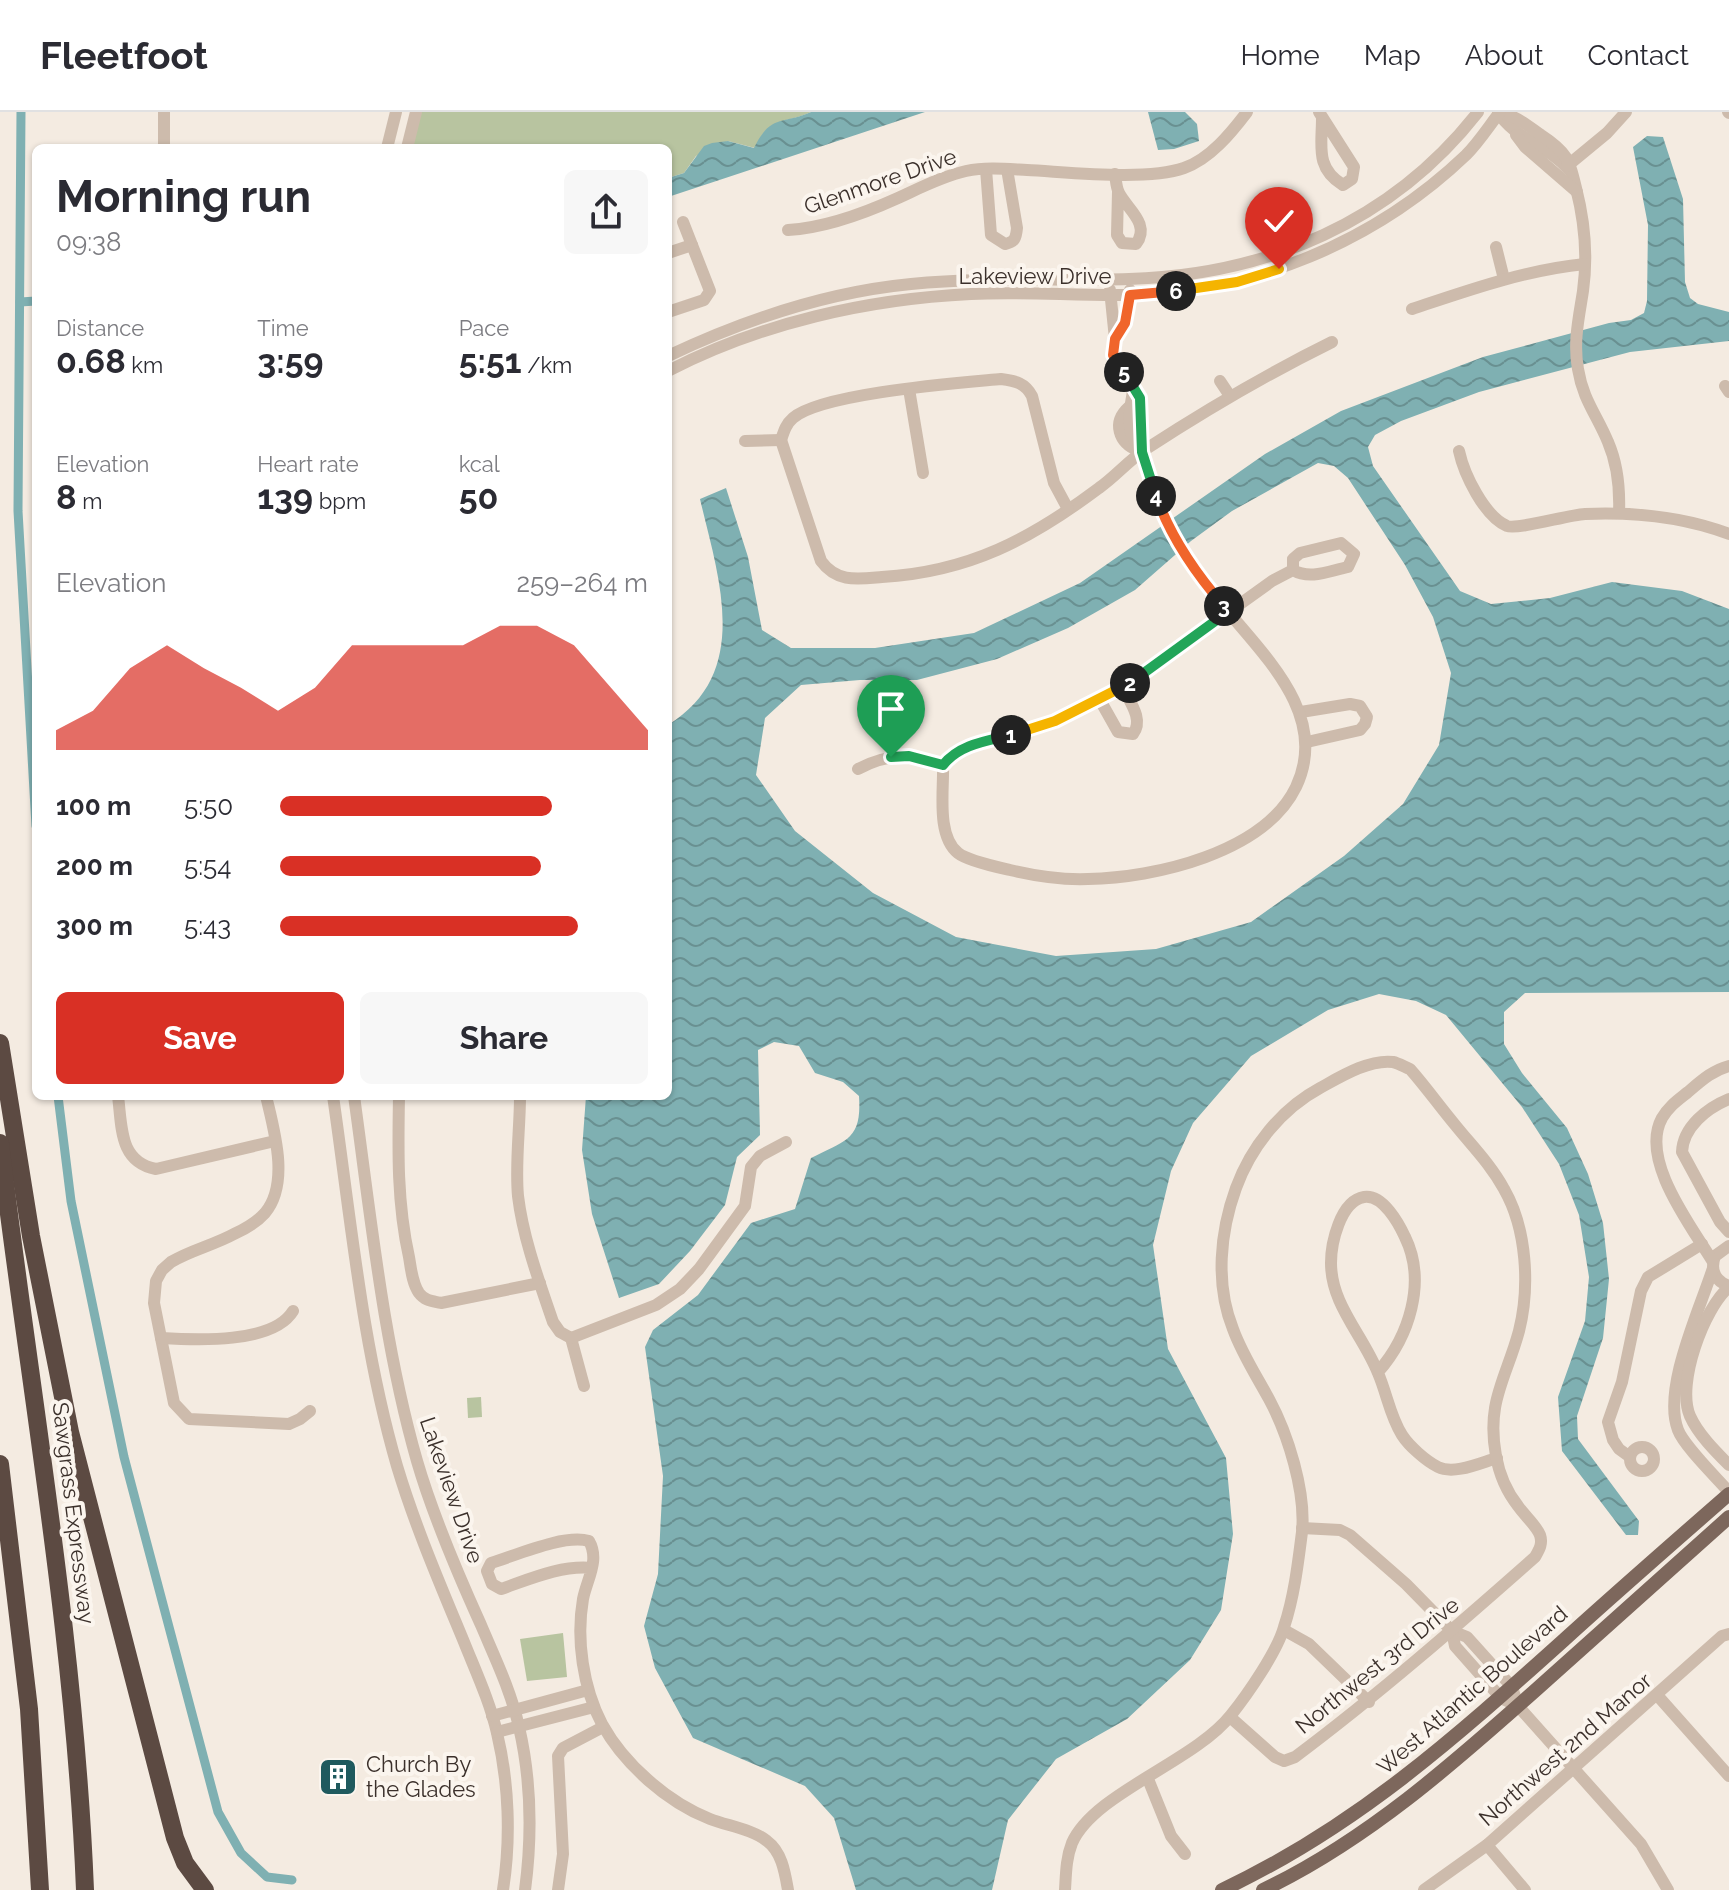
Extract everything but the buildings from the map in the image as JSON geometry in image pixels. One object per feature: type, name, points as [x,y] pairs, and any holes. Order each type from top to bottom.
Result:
[{"type":"highway","points":[[0,1043],[31,1236],[70,1432],[175,1838],[185,1863],[205,1890]]},
{"type":"highway","name":"Sawgrass Expressway","points":[[0,1143],[53,1528],[73,1711],[85,1890]]},
{"type":"highway","points":[[0,1464],[29,1709],[40,1890]]},
{"type":"main road","name":"West Atlantic Boulevard","points":[[1222,1890],[1251,1877],[1362,1810],[1433,1756],[1729,1493]]},
{"type":"main road","name":"West Atlantic Boulevard","points":[[1263,1890],[1372,1825],[1469,1749],[1729,1517]]},
{"type":"street","points":[[164,112],[164,144]]},
{"type":"street","points":[[388,144],[396,112]]},
{"type":"street","points":[[408,144],[416,112]]},
{"type":"street","name":"Glenmore Drive","points":[[788,230],[807,229],[883,205],[942,178],[967,171],[1007,169],[1115,174],[1165,172],[1186,167],[1229,136],[1247,112]]},
{"type":"street","name":"Lakeview Drive","points":[[672,354],[713,335],[782,311],[907,284],[968,279],[1174,276],[1277,256],[1329,233],[1383,202],[1422,173],[1452,145],[1478,112]]},
{"type":"street","points":[[1499,112],[1504,123],[1546,150],[1565,168]]},
{"type":"street","points":[[1499,112],[1511,115],[1560,148],[1565,168],[1577,190],[1586,238],[1576,323],[1578,372],[1584,396],[1607,439],[1616,465],[1620,486],[1619,513]]},
{"type":"street","name":"Lakeview Drive","points":[[672,369],[728,344],[775,328],[871,305],[972,294],[1130,295],[1204,289],[1279,269],[1354,236],[1411,200],[1468,153],[1499,112]]},
{"type":"street","points":[[1565,168],[1607,133],[1626,112]]},
{"type":"street","points":[[1320,115],[1354,167],[1352,179],[1343,185],[1325,171],[1320,115]]},
{"type":"street","name":"Glenmore Drive","points":[[986,169],[991,235],[1005,244],[1016,237],[1017,228],[1007,169]]},
{"type":"street","points":[[1115,174],[1118,192]]},
{"type":"street","points":[[672,311],[704,300],[710,291],[683,222]]},
{"type":"street","points":[[672,252],[692,245]]},
{"type":"street","points":[[1496,247],[1504,279]]},
{"type":"street","points":[[1412,309],[1504,279],[1585,264]]},
{"type":"street","points":[[1110,279],[1115,339],[1113,355],[1140,398],[1142,452],[1163,514],[1211,591],[1229,611],[1289,690],[1301,712],[1307,742],[1295,787],[1279,811],[1232,845],[1160,871],[1085,880],[1038,876],[959,853],[950,841],[945,826],[943,765],[951,755],[961,749],[1055,721],[1123,688],[1229,611],[1272,581],[1293,570]]},
{"type":"street","points":[[1115,339],[1125,323],[1130,279]]},
{"type":"street","points":[[1068,509],[1054,483],[1034,405],[1026,386],[1001,379],[909,389],[812,408],[794,416],[786,425],[781,440],[821,561],[828,570],[849,579],[897,577],[941,570],[1017,543],[1047,527],[1142,452],[1230,396],[1332,342]]},
{"type":"street","points":[[1220,381],[1230,396]]},
{"type":"street","points":[[1134,385],[1131,406],[1119,424],[1121,437],[1132,448],[1142,452]]},
{"type":"street","points":[[909,389],[923,473]]},
{"type":"street","points":[[745,441],[781,440]]},
{"type":"street","points":[[1459,451],[1464,472],[1494,517],[1510,528],[1521,528],[1552,518],[1619,513],[1685,521],[1729,534]]},
{"type":"street","points":[[1341,543],[1354,554],[1348,567],[1310,576],[1302,576],[1293,570],[1293,559],[1300,553],[1341,543]]},
{"type":"street","points":[[1100,700],[1118,732],[1133,734],[1138,721],[1123,688]]},
{"type":"street","points":[[1301,712],[1350,704],[1360,706],[1367,717],[1360,730],[1307,742]]},
{"type":"street","points":[[858,769],[878,758],[900,756],[943,765]]},
{"type":"street","points":[[1065,1890],[1067,1857],[1074,1839],[1088,1820],[1112,1801],[1197,1747],[1230,1717],[1284,1630],[1302,1528],[1298,1487],[1289,1445],[1231,1326],[1222,1277],[1226,1213],[1242,1172],[1263,1138],[1284,1114],[1311,1093],[1344,1075],[1374,1064],[1394,1062],[1410,1069],[1484,1158],[1506,1191],[1519,1229],[1524,1264],[1524,1299],[1519,1331],[1498,1386],[1494,1424],[1497,1458],[1448,1471],[1435,1466],[1404,1438],[1392,1417],[1378,1372],[1336,1297],[1331,1279],[1330,1259],[1339,1225],[1346,1210],[1364,1197],[1374,1198],[1394,1218],[1406,1239],[1415,1281],[1413,1304],[1394,1354],[1378,1372]]},
{"type":"street","points":[[1729,1066],[1718,1069],[1672,1104],[1661,1120],[1657,1134],[1658,1163],[1703,1245],[1716,1278],[1729,1287],[1717,1298],[1694,1348],[1686,1405],[1690,1418],[1729,1465]]},
{"type":"street","name":"West Atlantic Boulevard","points":[[1729,1099],[1719,1103],[1690,1128],[1683,1141],[1682,1152],[1728,1231],[1725,1247],[1713,1265],[1684,1352],[1677,1386],[1675,1419],[1680,1436],[1729,1493]]},
{"type":"street","points":[[119,1100],[125,1146],[136,1161],[156,1169],[275,1141]]},
{"type":"street","points":[[267,1100],[275,1141],[277,1179],[271,1204],[250,1225],[181,1256],[162,1270],[153,1292],[174,1403],[189,1419],[289,1424],[310,1411]]},
{"type":"street","name":"Lakeview Drive","points":[[334,1100],[369,1345],[382,1412],[415,1520],[482,1684],[502,1755],[507,1822],[507,1865],[503,1890]]},
{"type":"street","name":"Lakeview Drive","points":[[355,1100],[389,1342],[418,1464],[465,1588],[504,1679],[519,1726],[528,1800],[525,1890]]},
{"type":"street","points":[[399,1100],[397,1179],[403,1229],[419,1293],[428,1301],[441,1303],[540,1283]]},
{"type":"street","points":[[520,1100],[518,1196],[553,1322],[560,1332],[571,1338],[584,1386]]},
{"type":"street","points":[[571,1338],[656,1305],[680,1289],[699,1269],[745,1206],[751,1167],[760,1156],[786,1142]]},
{"type":"street","points":[[1630,1457],[1613,1440],[1608,1422],[1622,1382],[1641,1291],[1648,1277],[1703,1245],[1725,1247]]},
{"type":"street","points":[[356,1255],[376,1253]]},
{"type":"street","points":[[161,1338],[227,1339],[278,1326],[293,1311]]},
{"type":"street","name":"Northwest 3rd Drive","points":[[1230,1717],[1275,1757],[1284,1761],[1295,1757],[1369,1702],[1535,1557],[1541,1546],[1540,1534],[1515,1503],[1497,1458]]},
{"type":"street","points":[[1302,1528],[1340,1530],[1350,1535],[1406,1584],[1452,1631],[1467,1637],[1512,1687],[1518,1706]]},
{"type":"street","points":[[592,1568],[577,1566],[501,1589],[492,1584],[487,1571],[491,1563],[579,1538],[589,1541],[595,1551],[592,1568],[583,1600],[581,1632],[588,1690],[603,1727],[644,1777],[687,1808],[767,1840],[784,1867],[788,1890]]},
{"type":"street","points":[[1284,1630],[1309,1644],[1369,1702]]},
{"type":"street","points":[[1452,1631],[1455,1646],[1501,1698],[1518,1706],[1641,1844],[1668,1890]]},
{"type":"street","name":"Northwest 2nd Manor","points":[[1424,1890],[1487,1845],[1722,1636],[1729,1634]]},
{"type":"street","points":[[492,1716],[588,1690]]},
{"type":"street","points":[[1657,1695],[1729,1776]]},
{"type":"street","points":[[497,1732],[594,1707]]},
{"type":"street","points":[[558,1890],[563,1854],[558,1756],[563,1748],[603,1727]]},
{"type":"street","points":[[1148,1779],[1171,1836],[1185,1854]]},
{"type":"street","points":[[1487,1845],[1525,1890]]},
{"type":"green space","points":[[419,112],[811,112],[778,122],[766,131],[755,148],[728,141],[696,156],[684,173],[672,177],[672,144],[410,144]]},
{"type":"green space","points":[[481,1397],[482,1417],[468,1418],[467,1398]]},
{"type":"green space","points":[[563,1633],[567,1677],[527,1681],[520,1639]]},
{"type":"water","points":[[811,112],[925,112],[672,196],[672,177],[684,173],[704,146],[728,141],[754,148],[766,129]]},
{"type":"water","points":[[1148,112],[1185,112],[1197,124],[1199,141],[1174,149],[1158,150]]},
{"type":"water","points":[[1647,136],[1663,137],[1683,199],[1685,282],[1690,298],[1698,304],[1729,312],[1729,341],[1630,352],[1479,392],[1401,421],[1375,435],[1368,447],[1373,466],[1460,591],[1491,604],[1550,598],[1612,582],[1682,591],[1729,609],[1729,992],[1525,993],[1504,1012],[1504,1044],[1522,1073],[1567,1128],[1588,1174],[1603,1223],[1609,1279],[1603,1338],[1577,1416],[1578,1439],[1639,1521],[1638,1535],[1626,1535],[1562,1451],[1558,1397],[1585,1321],[1589,1277],[1579,1215],[1559,1164],[1522,1107],[1446,1015],[1416,1001],[1379,994],[1328,1010],[1251,1056],[1193,1123],[1171,1171],[1153,1245],[1168,1349],[1226,1458],[1233,1534],[1221,1610],[1190,1660],[1127,1719],[1056,1759],[1008,1820],[992,1890],[856,1890],[834,1818],[805,1786],[693,1738],[655,1668],[644,1626],[658,1574],[663,1476],[645,1347],[653,1330],[698,1295],[751,1223],[795,1209],[811,1158],[842,1142],[854,1130],[858,1122],[859,1096],[843,1082],[815,1073],[799,1046],[774,1042],[758,1050],[760,1135],[737,1157],[725,1205],[690,1251],[659,1284],[619,1298],[592,1214],[582,1150],[586,1100],[672,1100],[672,722],[695,704],[711,679],[720,651],[723,621],[715,559],[700,499],[726,488],[748,557],[762,630],[791,648],[875,648],[974,633],[1080,583],[1265,454],[1341,411],[1483,357],[1609,323],[1631,320],[1644,313],[1647,301],[1648,225],[1633,147]],"holes":[[[1318,463],[1334,466],[1348,478],[1405,565],[1433,617],[1451,673],[1439,745],[1403,804],[1344,856],[1251,922],[1156,949],[1056,956],[956,937],[873,893],[795,831],[756,775],[765,718],[801,685],[860,680],[917,680],[997,659],[1068,628],[1135,590],[1191,541],[1232,511]]]},
{"type":"waterway","points":[[21,112],[18,511],[32,756]]},
{"type":"waterway","points":[[20,302],[32,301]]},
{"type":"waterway","points":[[58,1100],[71,1201],[124,1457],[218,1812],[241,1853],[267,1877],[292,1880]]},
{"type":"place","name":"Church By the Glades","points":[[338,1777]]},
{"type":"route","points":[[891,757],[909,756],[943,765],[961,749],[1055,721],[1123,688],[1229,611],[1211,591],[1163,514],[1142,452],[1140,398],[1113,355],[1115,339],[1125,323],[1130,295],[1204,289],[1279,269]]}]
